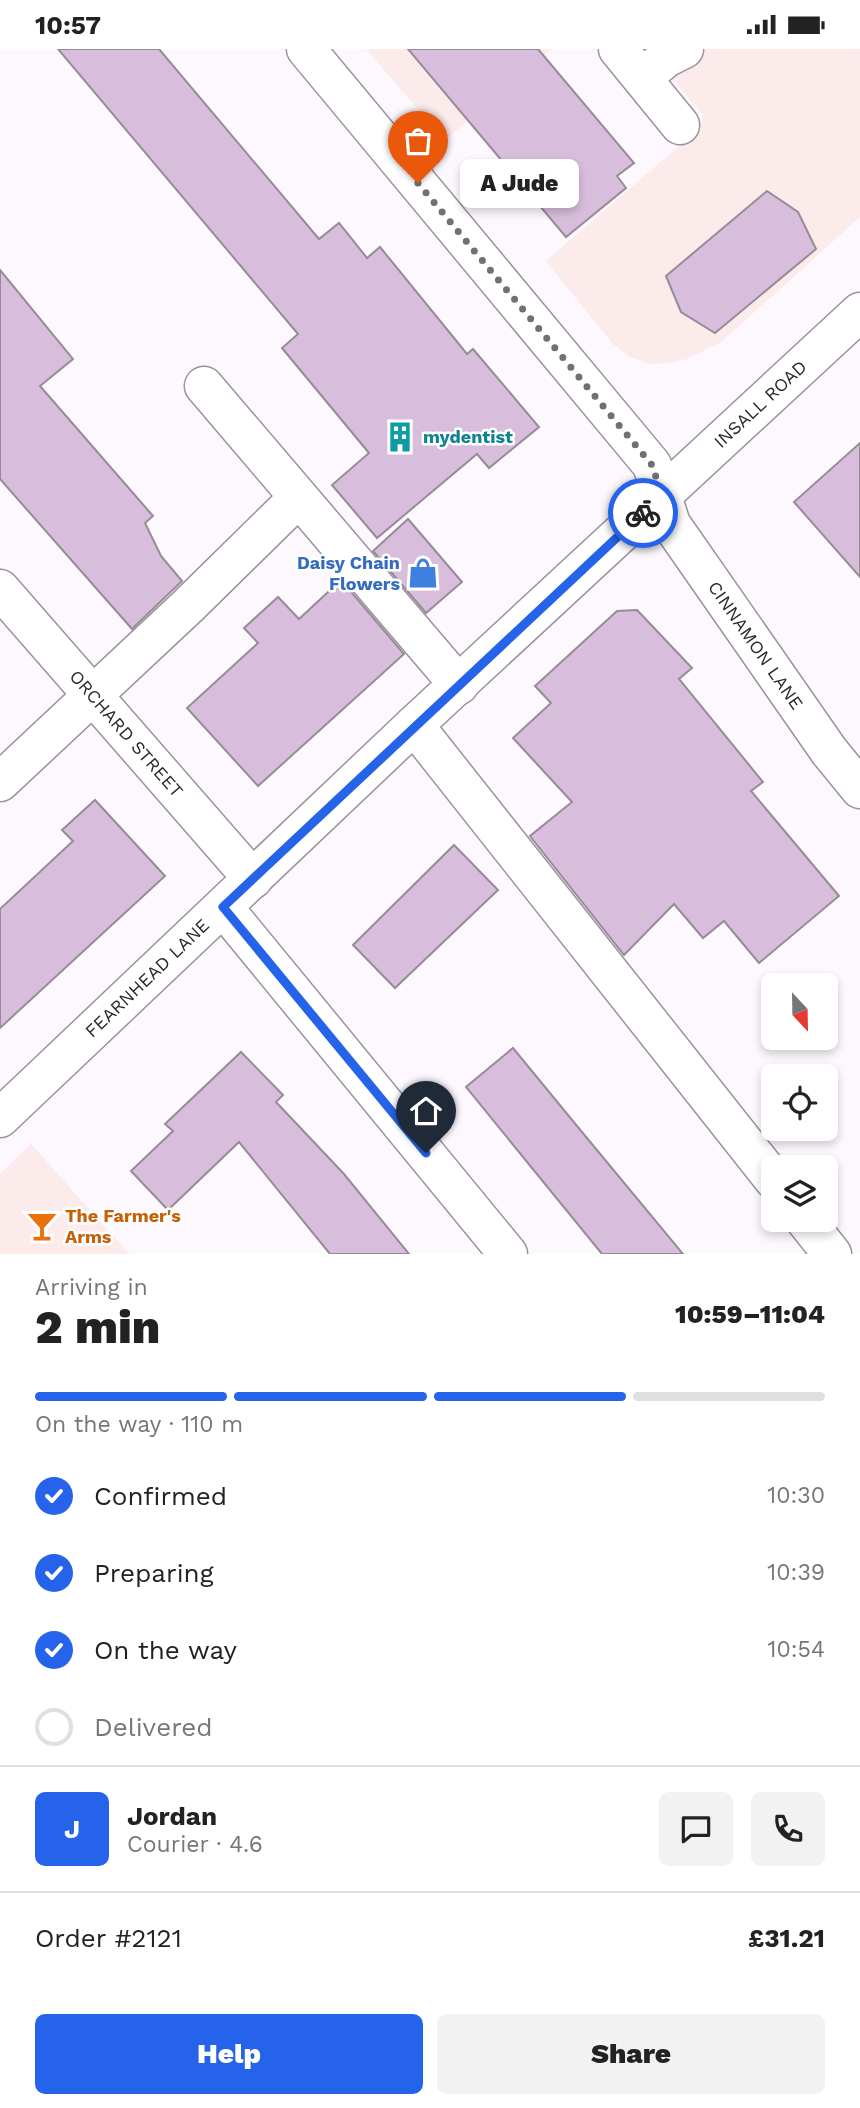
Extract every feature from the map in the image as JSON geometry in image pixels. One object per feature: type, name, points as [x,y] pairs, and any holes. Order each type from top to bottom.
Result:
[{"type":"street","name":"CINNAMON LANE","points":[[306,49],[652,465],[671,524],[829,751],[860,789]]},
{"type":"street","points":[[618,49],[680,125]]},
{"type":"street","points":[[642,78],[666,58],[684,49]]},
{"type":"street","name":"INSALL ROAD","points":[[662,495],[860,312]]},
{"type":"street","points":[[204,386],[459,685]]},
{"type":"street","name":"FEARNHEAD LANE","points":[[0,1118],[414,725],[662,495]]},
{"type":"street","points":[[0,782],[188,606],[298,498]]},
{"type":"street","name":"ORCHARD STREET","points":[[0,589],[253,879]]},
{"type":"street","points":[[414,725],[761,1164]]},
{"type":"street","points":[[223,907],[508,1254]]},
{"type":"street","points":[[815,1232],[832,1254]]},
{"type":"shaded area","points":[[366,49],[551,49],[445,140]]},
{"type":"shaded area","points":[[647,49],[860,49],[860,217],[721,342],[687,359],[649,364],[630,357],[613,344],[546,261],[701,127],[703,115]]},
{"type":"shaded area","points":[[31,1144],[129,1254],[0,1254],[0,1174]]},
{"type":"building","points":[[58,49],[159,49],[319,239],[339,223],[367,258],[380,247],[467,354],[473,349],[539,427],[489,468],[477,454],[377,538],[332,485],[369,453],[282,348],[298,334]]},
{"type":"building","points":[[408,49],[538,49],[634,163],[617,176],[626,188],[566,237]]},
{"type":"building","points":[[767,191],[798,212],[816,249],[715,333],[681,312],[666,276]]},
{"type":"building","points":[[0,270],[73,359],[40,386],[153,516],[145,523],[161,556],[182,581],[132,629],[0,479]]},
{"type":"building","points":[[860,443],[860,577],[794,502]]},
{"type":"building","name":"Daisy Chain Flowers","points":[[408,519],[462,582],[426,613],[373,551]]},
{"type":"building","points":[[341,580],[404,654],[258,786],[187,708],[258,643],[244,628],[278,597],[299,619]]},
{"type":"building","points":[[637,610],[692,668],[679,679],[763,782],[751,791],[839,896],[759,963],[724,921],[703,938],[674,904],[624,955],[530,836],[572,802],[513,738],[551,703],[535,686],[617,611]]},
{"type":"building","points":[[95,800],[165,876],[0,1028],[0,909],[73,841],[62,830]]},
{"type":"building","points":[[454,845],[498,890],[395,988],[353,945]]},
{"type":"building","points":[[513,1048],[683,1254],[602,1254],[466,1087]]},
{"type":"building","points":[[241,1052],[283,1095],[276,1102],[344,1174],[409,1254],[330,1254],[239,1142],[168,1210],[131,1171],[173,1131],[165,1124]]},
{"type":"way so far","points":[[418,183],[652,465],[662,495],[643,513]]},
{"type":"place","name":"A Jude","points":[[418,183]]},
{"type":"place","name":"mydentist","points":[[400,437]]},
{"type":"place","name":"Daisy Chain Flowers","points":[[423,573]]},
{"type":"place","name":"The Farmer's Arms","points":[[42,1226]]},
{"type":"route","points":[[426,1153],[223,907],[643,513]]}]
